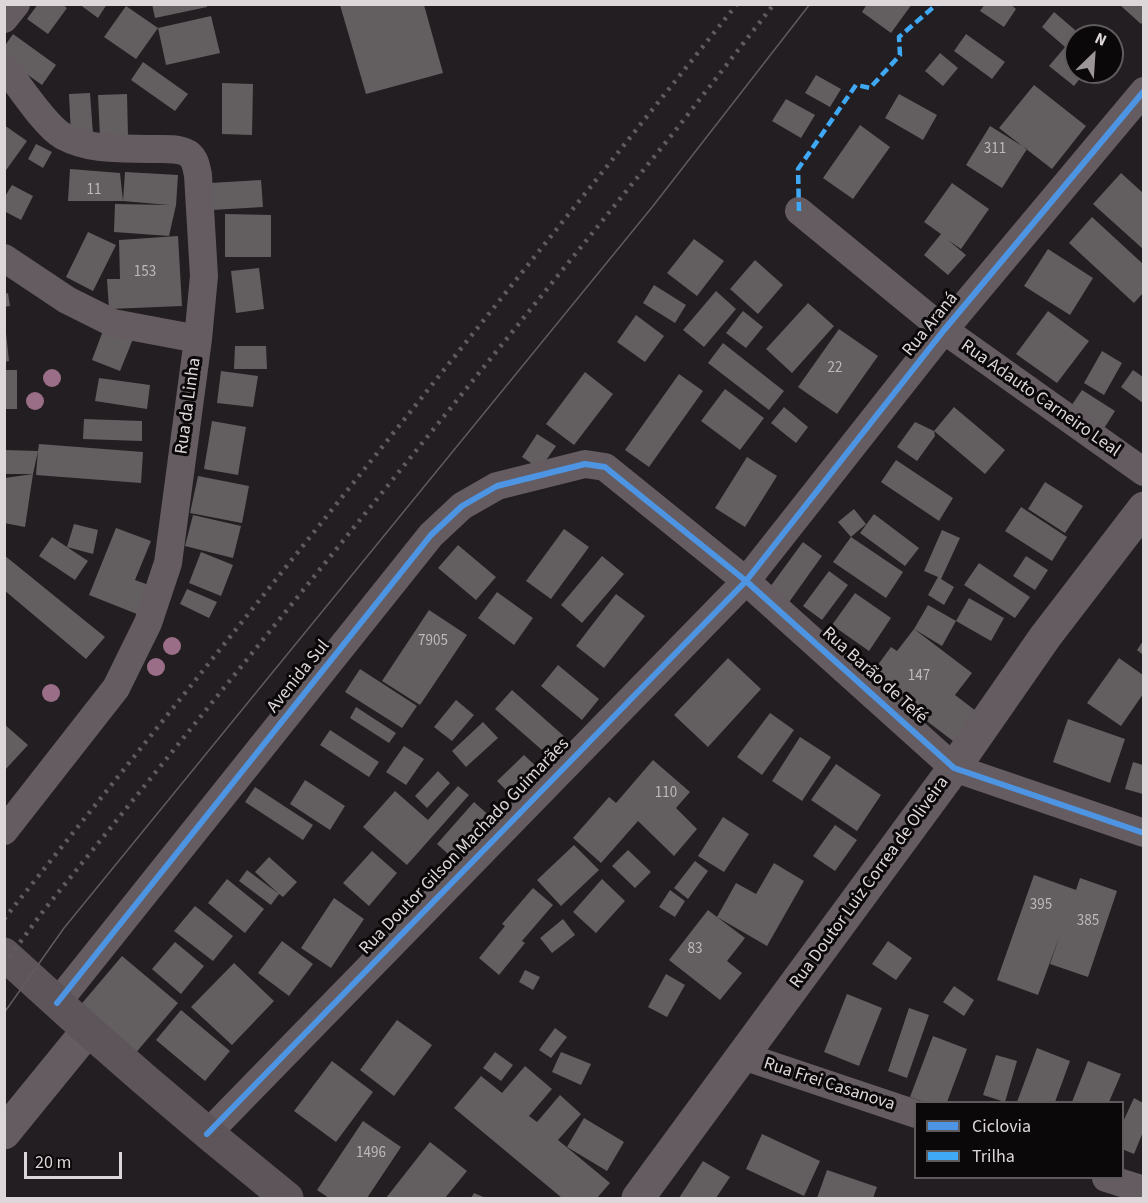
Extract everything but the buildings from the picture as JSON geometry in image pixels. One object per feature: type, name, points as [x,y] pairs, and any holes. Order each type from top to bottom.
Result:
[{"type":"main road","points":[[4,954],[207,1134],[287,1198]]},
{"type":"street","points":[[4,19],[16,4]]},
{"type":"street","name":"Rua da Linha","points":[[4,66],[61,135],[79,143],[98,147],[174,150],[186,153],[194,159],[198,175],[204,276],[198,339],[168,563],[148,623],[116,688],[4,831]]},
{"type":"street","name":"Rua Araná","points":[[746,581],[944,330],[1143,91]]},
{"type":"street","name":"Rua Adauto Carneiro Leal","points":[[799,211],[944,330],[1143,472]]},
{"type":"street","points":[[4,258],[67,300],[113,323],[198,339]]},
{"type":"street","name":"Avenida Sul","points":[[57,1003],[431,535],[462,506],[497,486],[585,464],[605,467],[620,478]]},
{"type":"street","name":"Rua Barão de Tefé","points":[[620,478],[746,581],[954,768],[1143,833]]},
{"type":"street","name":"Rua Doutor Luiz Correa de Oliveira","points":[[638,1198],[954,768],[1045,637],[1143,508]]},
{"type":"street","name":"Rua Doutor Gilson Machado Guimarães","points":[[207,1134],[746,581]]},
{"type":"street","points":[[4,1133],[88,1030]]},
{"type":"street","name":"Rua Frei Casanova","points":[[743,1056],[914,1114]]},
{"type":"street","points":[[1109,1179],[1143,1190]]},
{"type":"tram line","points":[[4,1013],[64,928],[653,206],[810,4]]},
{"type":"railway","points":[[4,919],[737,4]]},
{"type":"railway","points":[[4,964],[44,910],[675,131],[774,4]]},
{"type":"marked path","points":[[799,211],[798,169],[856,85],[870,88],[900,55],[899,37],[937,4]]},
{"type":"cycle path","points":[[207,1134],[746,581],[944,330],[1144,91]]},
{"type":"cycle path","points":[[57,1003],[431,535],[462,506],[497,486],[585,464],[605,467],[746,581],[954,768],[1144,833]]}]
